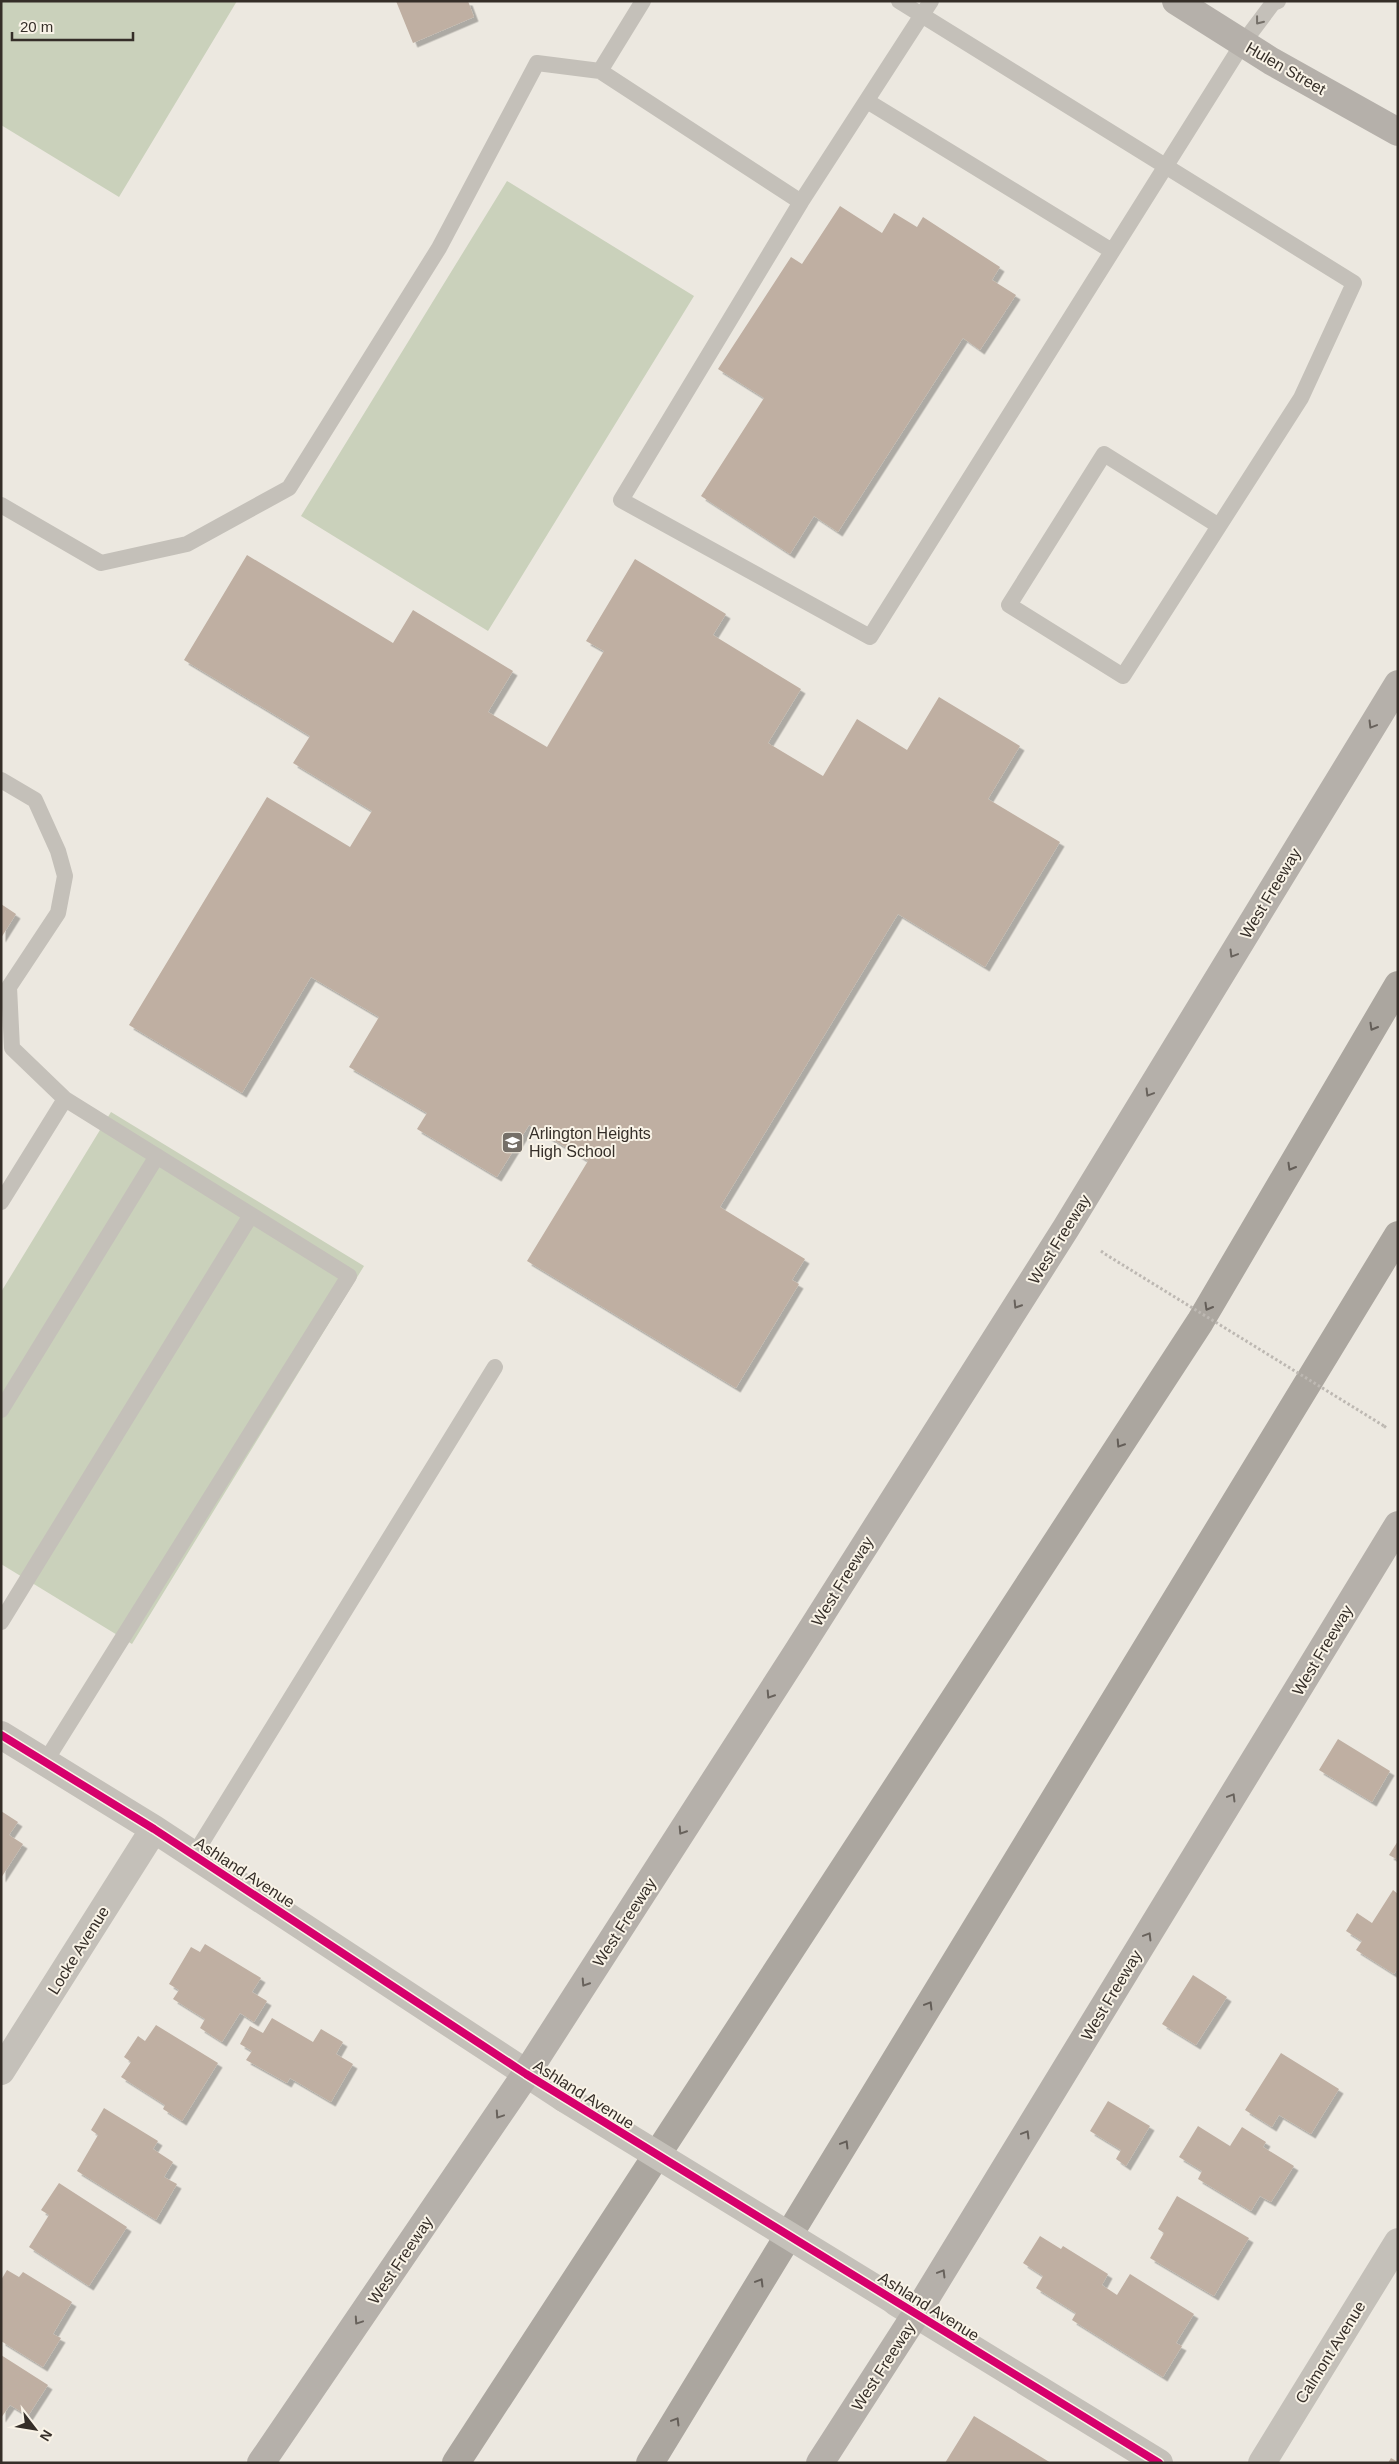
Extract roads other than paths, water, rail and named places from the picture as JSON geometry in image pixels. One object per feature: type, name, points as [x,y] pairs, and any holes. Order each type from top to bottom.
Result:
[{"type":"highway","points":[[456,2463],[1200,1322],[1398,985]]},
{"type":"highway","points":[[650,2463],[1398,1235]]},
{"type":"main road","name":"Hulen Street","points":[[1176,1],[1242,43],[1398,132]]},
{"type":"main road","name":"West Freeway","points":[[262,2463],[526,2074],[1066,1228],[1398,684]]},
{"type":"main road","name":"West Freeway","points":[[820,2463],[916,2314],[1398,1525]]},
{"type":"street","name":"Ashland Avenue","points":[[1,1735],[154,1829],[564,2098],[1159,2463]]},
{"type":"street","name":"Locke Avenue","points":[[1,2071],[154,1829]]},
{"type":"street","name":"Calmont Avenue","points":[[1262,2463],[1398,2242]]},
{"type":"lane","points":[[600,71],[643,1]]},
{"type":"lane","points":[[899,1],[1354,283],[1301,398],[1123,676],[1008,605],[1104,454],[1219,526]]},
{"type":"lane","points":[[930,1],[801,202],[621,500],[870,637],[1242,43],[1274,3],[1278,1]]},
{"type":"lane","points":[[1,504],[101,563],[188,544],[289,488],[439,248],[537,63],[600,71],[801,202]]},
{"type":"lane","points":[[867,101],[1112,252]]},
{"type":"lane","points":[[1,780],[34,800],[58,851],[65,876],[58,913],[9,987],[12,1048],[65,1099],[349,1276],[45,1762]]},
{"type":"lane","points":[[1,1202],[65,1099]]},
{"type":"lane","points":[[1,1410],[157,1156]]},
{"type":"lane","points":[[1,1622],[251,1215]]},
{"type":"lane","points":[[194,1855],[495,1367]]},
{"type":"place","name":"Arlington Heights High School","points":[[513,1142]]}]
